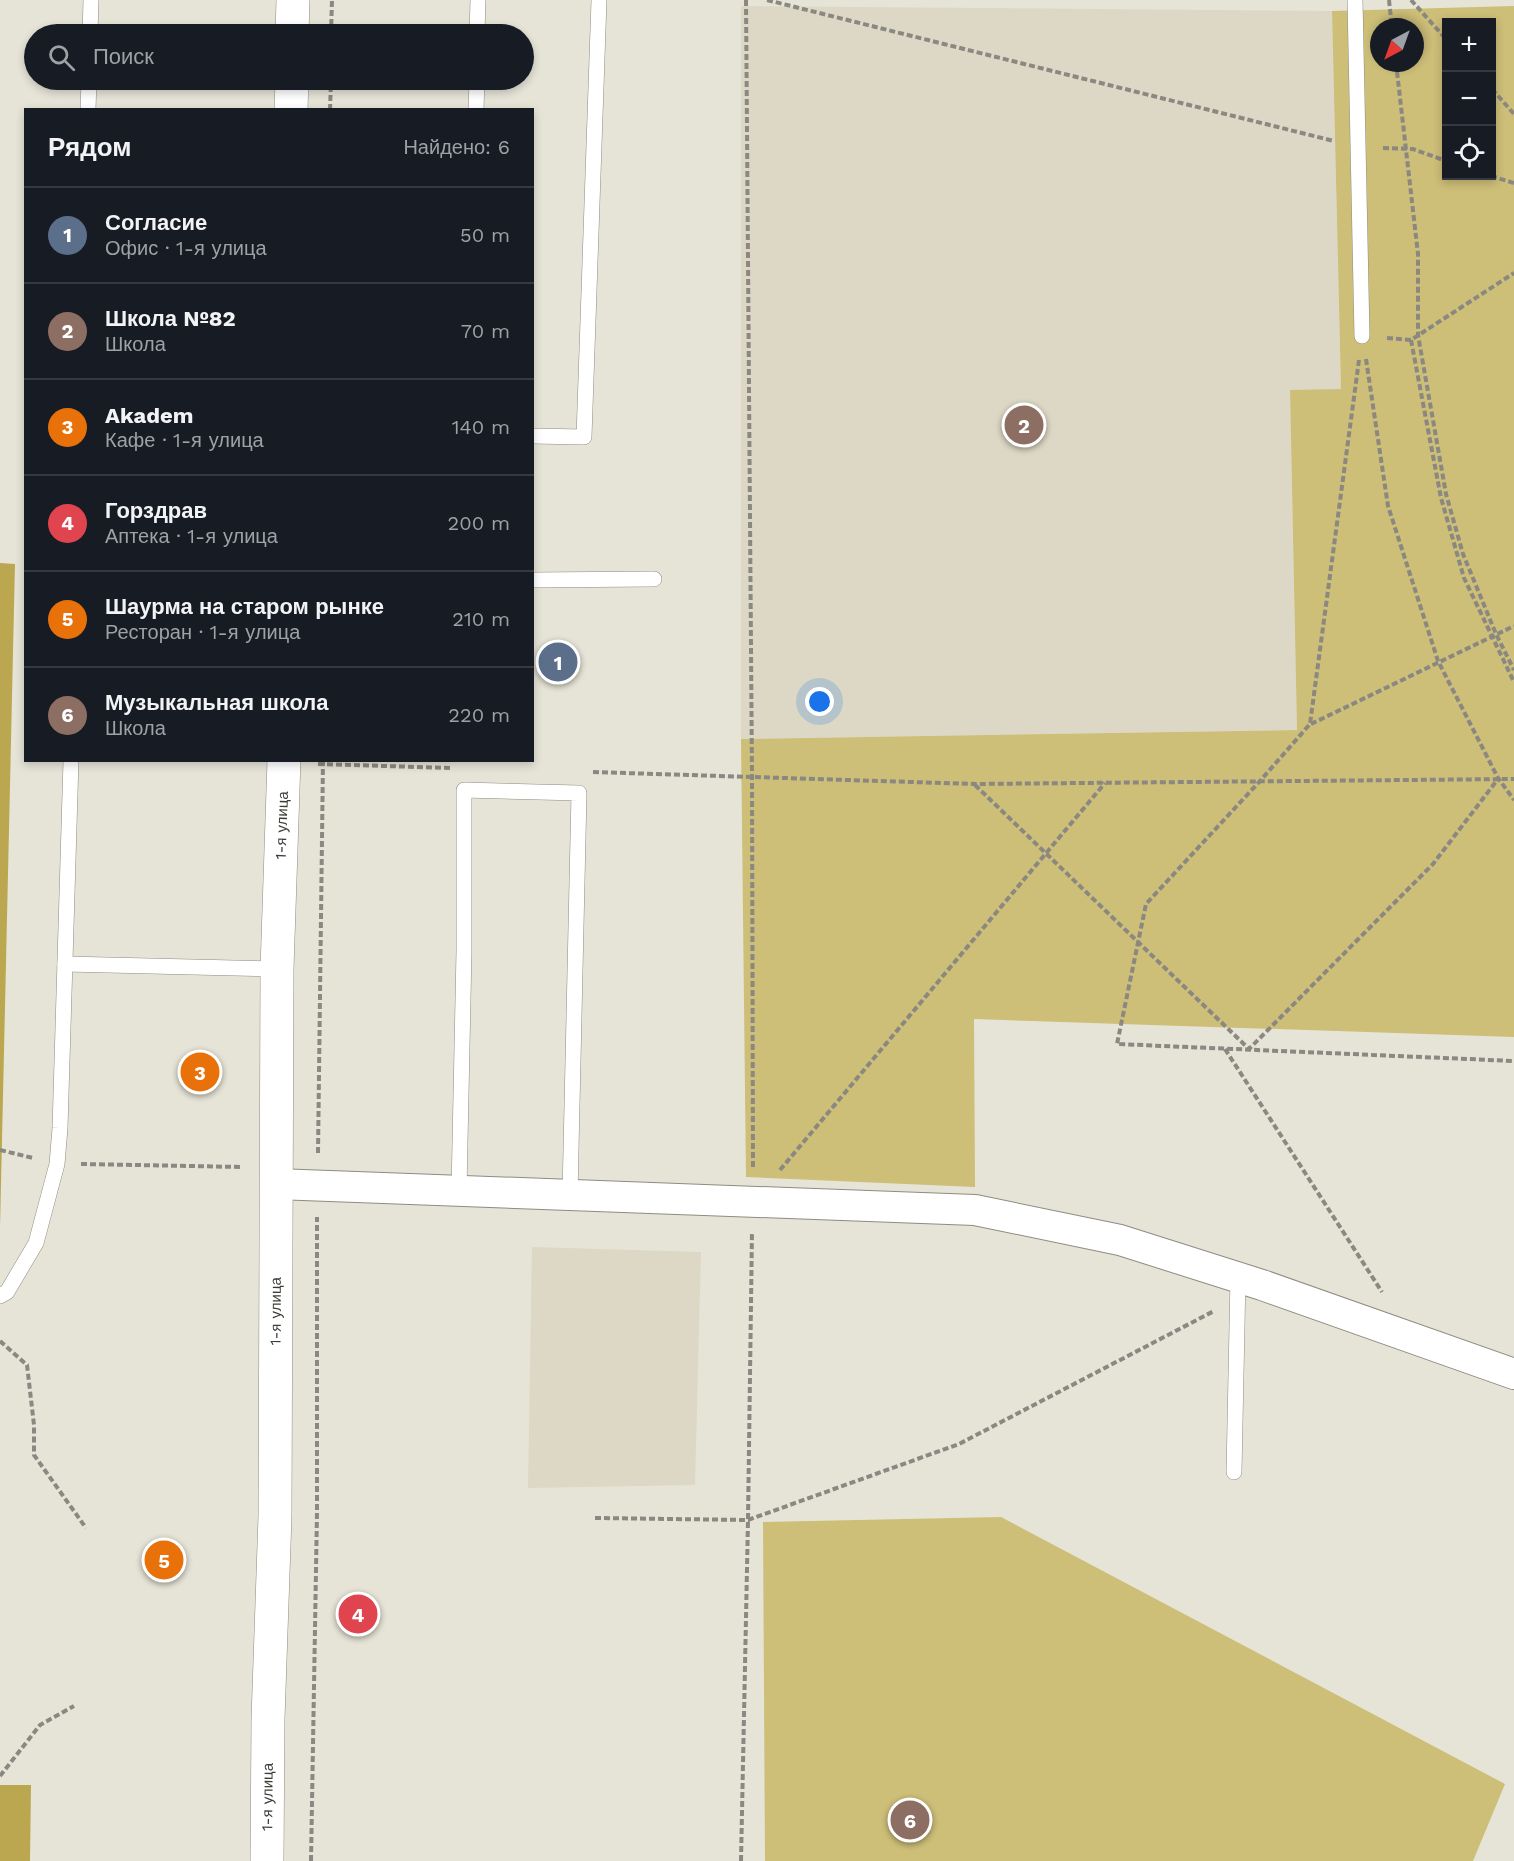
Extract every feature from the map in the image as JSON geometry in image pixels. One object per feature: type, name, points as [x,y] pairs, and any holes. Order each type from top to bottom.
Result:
[{"type":"street","points":[[292,24],[293,0]]},
{"type":"street","points":[[291,108],[292,90]]},
{"type":"street","name":"1-я улица","points":[[267,1861],[268,1719],[275,1516],[277,969],[284,762]]},
{"type":"street","points":[[276,1176],[317,1185],[975,1210],[1120,1240],[1250,1281],[1514,1374]]},
{"type":"lane","points":[[90,24],[91,0]]},
{"type":"lane","points":[[477,24],[478,0]]},
{"type":"lane","points":[[534,436],[584,437],[599,0]]},
{"type":"lane","points":[[1354,0],[1362,336]]},
{"type":"lane","points":[[88,108],[89,90]]},
{"type":"lane","points":[[476,108],[477,90]]},
{"type":"lane","points":[[534,580],[654,579]]},
{"type":"lane","points":[[0,1296],[7,1292],[36,1243],[57,1164],[60,1128],[70,762]]},
{"type":"lane","points":[[459,1191],[464,951],[464,790],[579,793],[570,1195]]},
{"type":"lane","points":[[65,964],[277,969]]},
{"type":"lane","points":[[1234,1472],[1250,1281]]},
{"type":"path","points":[[331,24],[332,0]]},
{"type":"path","points":[[741,1861],[753,1203],[746,0]]},
{"type":"path","points":[[767,0],[1357,146],[1413,149],[1442,159]]},
{"type":"path","points":[[1389,0],[1391,18]]},
{"type":"path","points":[[1411,0],[1442,35]]},
{"type":"path","points":[[1397,72],[1418,254],[1418,335],[1446,494],[1463,554],[1514,682]]},
{"type":"path","points":[[330,108],[331,90]]},
{"type":"path","points":[[1496,94],[1514,114]]},
{"type":"path","points":[[1496,178],[1514,183]]},
{"type":"path","points":[[1514,273],[1411,340],[1441,498],[1464,578],[1514,670]]},
{"type":"path","points":[[1362,336],[1388,506],[1438,661],[1498,778],[1514,800]]},
{"type":"path","points":[[1310,724],[1362,336]]},
{"type":"path","points":[[1514,626],[1310,724],[1146,904],[1117,1044],[1514,1061]]},
{"type":"path","points":[[284,762],[454,768]]},
{"type":"path","points":[[311,1861],[317,1512],[317,1185],[323,762]]},
{"type":"path","points":[[585,772],[975,784],[1514,779]]},
{"type":"path","points":[[1250,1049],[1433,864],[1498,778]]},
{"type":"path","points":[[753,1203],[1105,783]]},
{"type":"path","points":[[975,784],[1250,1049]]},
{"type":"path","points":[[1224,1048],[1410,1336]]},
{"type":"path","points":[[0,1150],[57,1164],[276,1176]]},
{"type":"path","points":[[595,1518],[748,1521],[959,1444],[1250,1281]]},
{"type":"path","points":[[0,1341],[27,1365],[34,1425],[34,1455],[86,1528]]},
{"type":"path","points":[[0,1776],[40,1725],[74,1706]]},
{"type":"shaded area","points":[[741,6],[1332,11],[1341,389],[1290,391],[1297,730],[741,739]]},
{"type":"shaded area","points":[[1514,6],[1514,1037],[974,1019],[975,1187],[746,1177],[741,739],[1297,730],[1290,390],[1341,389],[1332,11]]},
{"type":"shaded area","points":[[0,563],[15,564],[0,1228]]},
{"type":"shaded area","points":[[532,1247],[701,1252],[695,1485],[528,1488]]},
{"type":"shaded area","points":[[1001,1517],[1505,1784],[1473,1861],[765,1861],[763,1522]]},
{"type":"shaded area","points":[[0,1785],[31,1785],[30,1861],[0,1861]]},
{"type":"place","name":"Школа №82","points":[[1024,425]]},
{"type":"place","name":"Согласие","points":[[558,662]]},
{"type":"place","name":"Akadem","points":[[200,1072]]},
{"type":"place","name":"Шаурма на старом рынке","points":[[164,1560]]},
{"type":"place","name":"Горздрав","points":[[358,1614]]},
{"type":"place","name":"Музыкальная школа","points":[[910,1820]]}]
